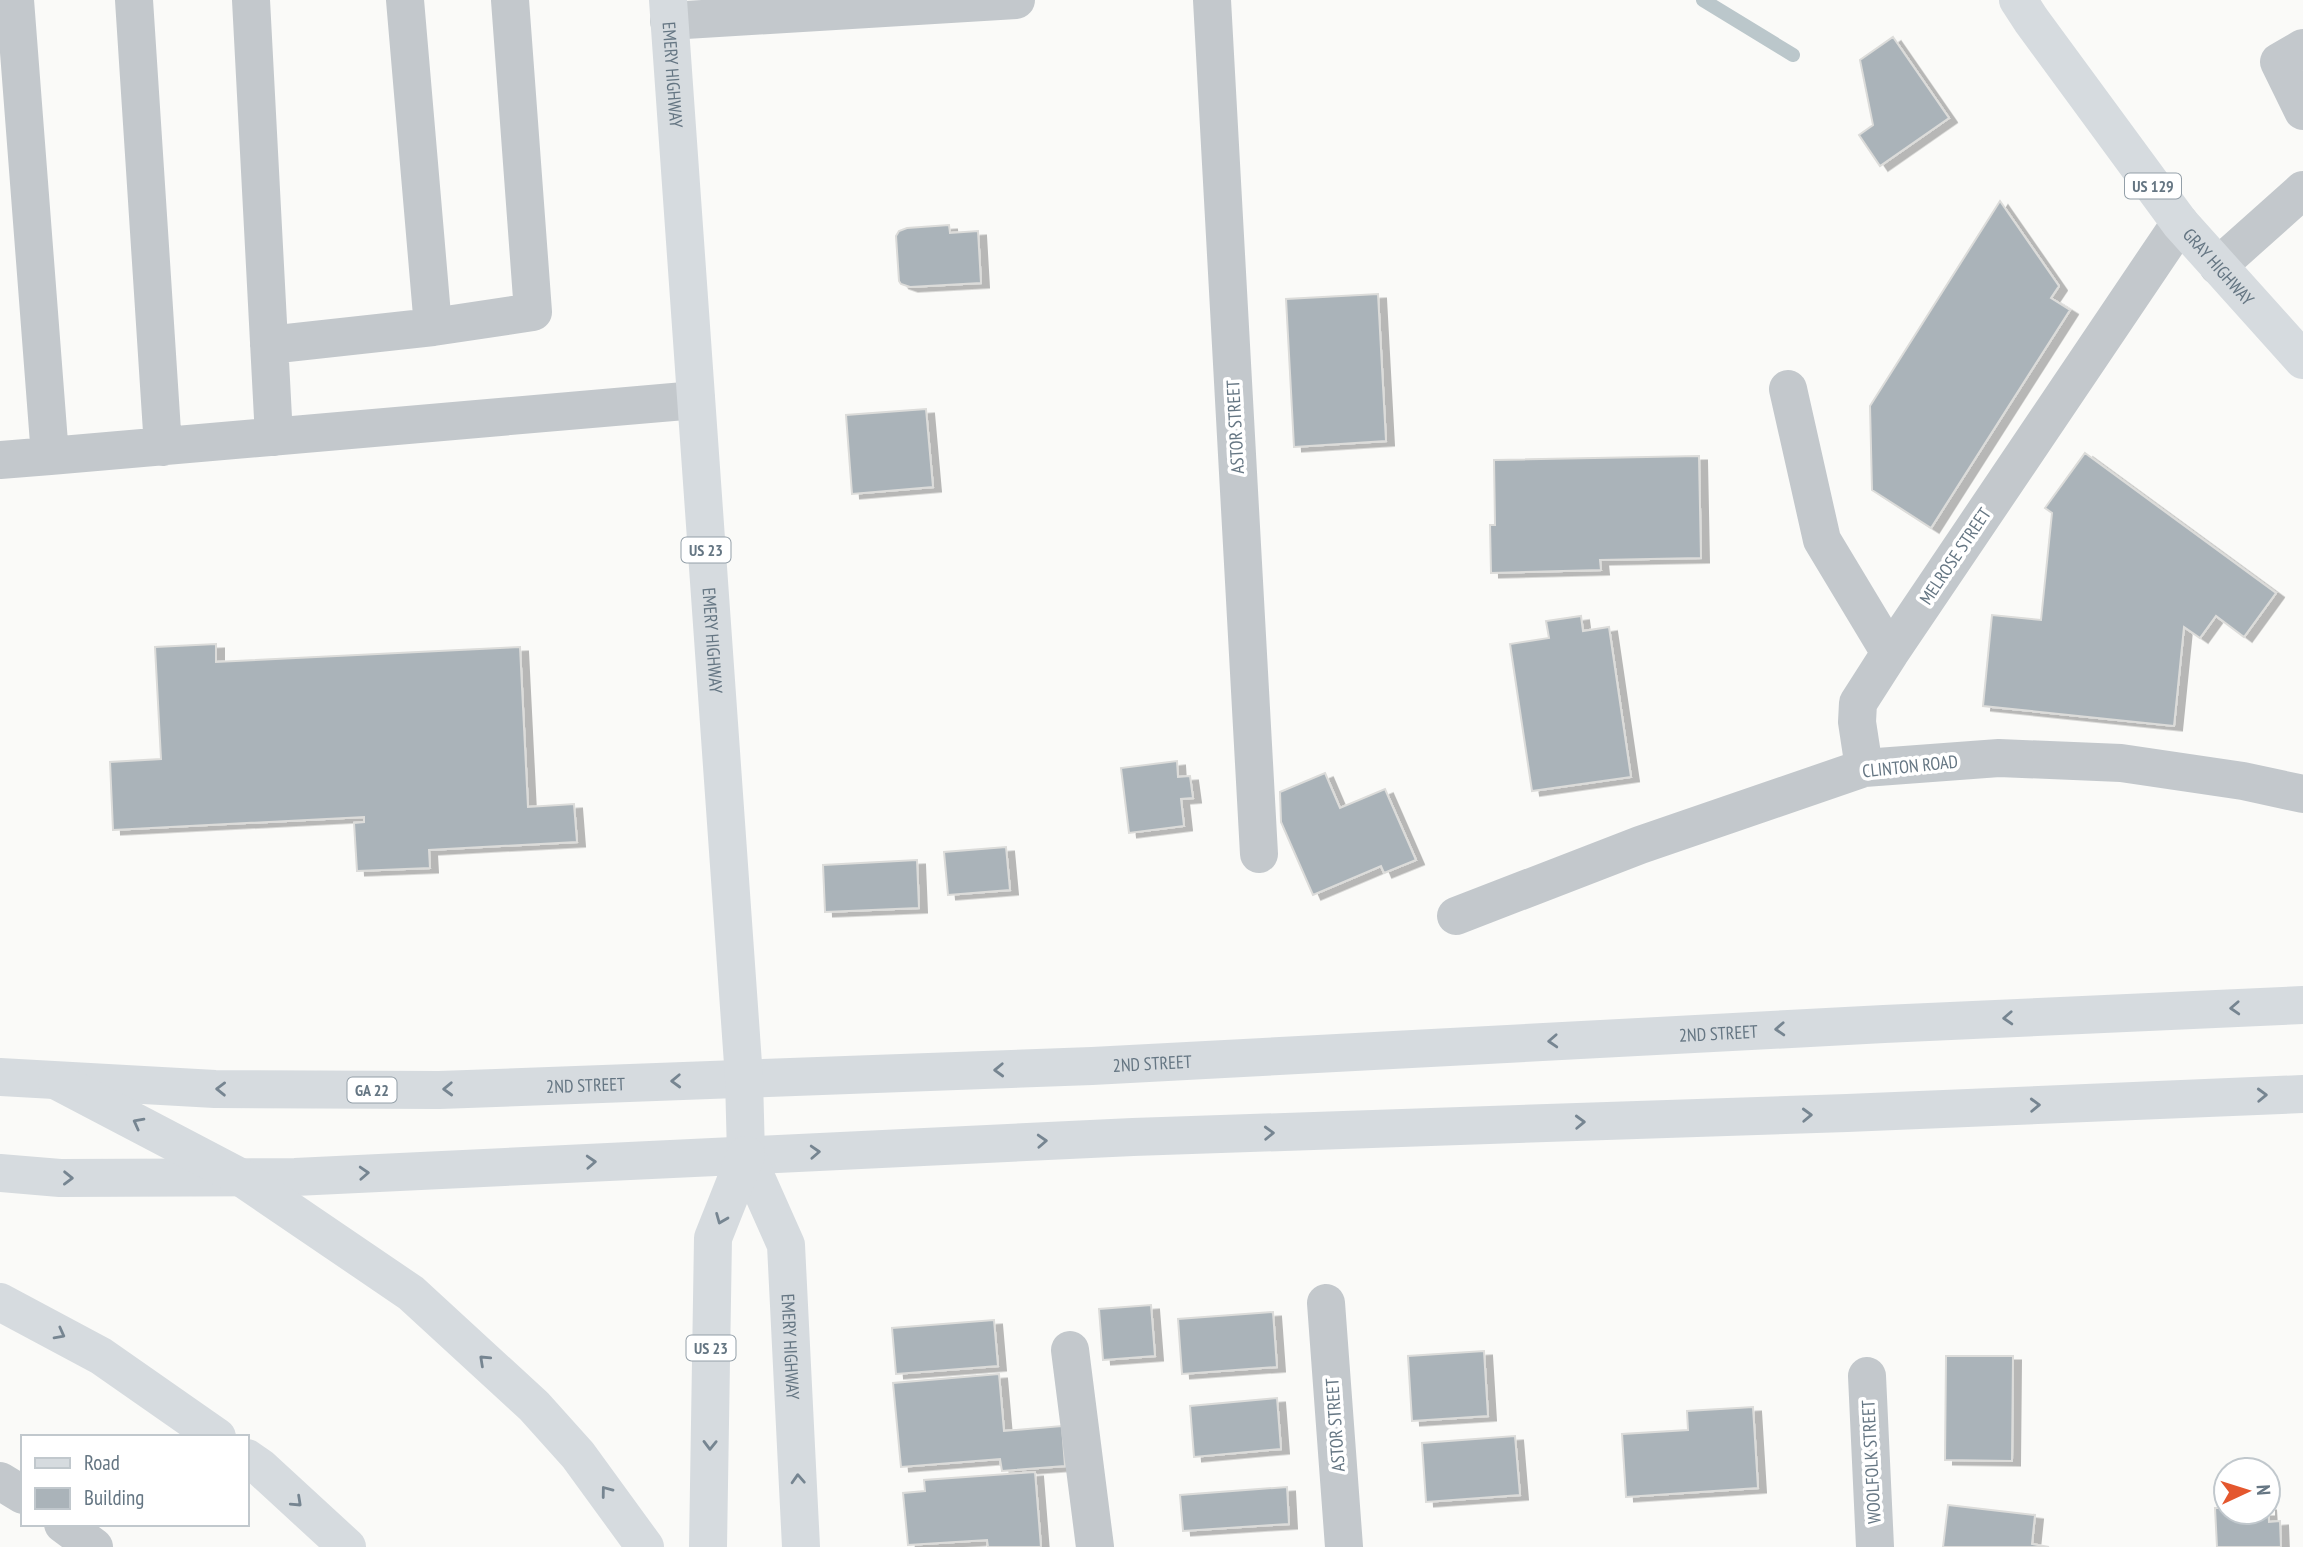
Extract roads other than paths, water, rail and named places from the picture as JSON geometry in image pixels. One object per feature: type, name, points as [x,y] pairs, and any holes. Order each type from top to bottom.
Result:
[{"type":"main road","name":"GRAY HIGHWAY","points":[[2018,0],[2180,223],[2303,360]]},
{"type":"main road","name":"EMERY HIGHWAY","points":[[669,10],[744,1078],[746,1156],[786,1245],[801,1547]]},
{"type":"main road","name":"2ND STREET","points":[[0,1077],[215,1089],[439,1090],[1078,1066],[2303,1005]]},
{"type":"main road","points":[[57,1081],[242,1178],[411,1293],[534,1406],[579,1455],[645,1547]]},
{"type":"main road","points":[[0,1173],[60,1178],[242,1178],[1133,1137],[1833,1114],[2303,1094]]},
{"type":"main road","name":"EMERY HIGHWAY","points":[[708,1547],[713,1238],[746,1156]]},
{"type":"main road","points":[[0,1302],[101,1356],[214,1435]]},
{"type":"main road","points":[[248,1459],[347,1547]]},
{"type":"street","points":[[15,0],[50,456]]},
{"type":"street","points":[[134,0],[163,446]]},
{"type":"street","points":[[251,0],[274,437]]},
{"type":"street","points":[[405,0],[433,327]]},
{"type":"street","points":[[270,345],[433,327],[533,312],[510,0]]},
{"type":"street","points":[[669,10],[1016,0]]},
{"type":"street","name":"ASTOR STREET","points":[[1212,0],[1259,855]]},
{"type":"street","points":[[2303,48],[2279,62],[2303,111]]},
{"type":"street","points":[[2218,266],[2303,190]]},
{"type":"street","name":"MELROSE STREET","points":[[1889,653],[2180,223]]},
{"type":"street","points":[[1788,389],[1822,540],[1889,653],[1858,703],[1857,722],[1864,768]]},
{"type":"street","points":[[0,460],[696,400]]},
{"type":"street","name":"CLINTON ROAD","points":[[1456,916],[1640,845],[1864,768],[1999,758],[2121,763],[2243,781],[2303,794]]},
{"type":"street","name":"ASTOR STREET","points":[[1326,1303],[1344,1547]]},
{"type":"street","points":[[1070,1350],[1095,1547]]},
{"type":"street","name":"WOOLFOLK STREET","points":[[1867,1376],[1875,1547]]},
{"type":"street","points":[[0,1481],[21,1494]]},
{"type":"street","points":[[66,1526],[94,1547]]},
{"type":"waterway","points":[[1703,0],[1793,55]]}]
